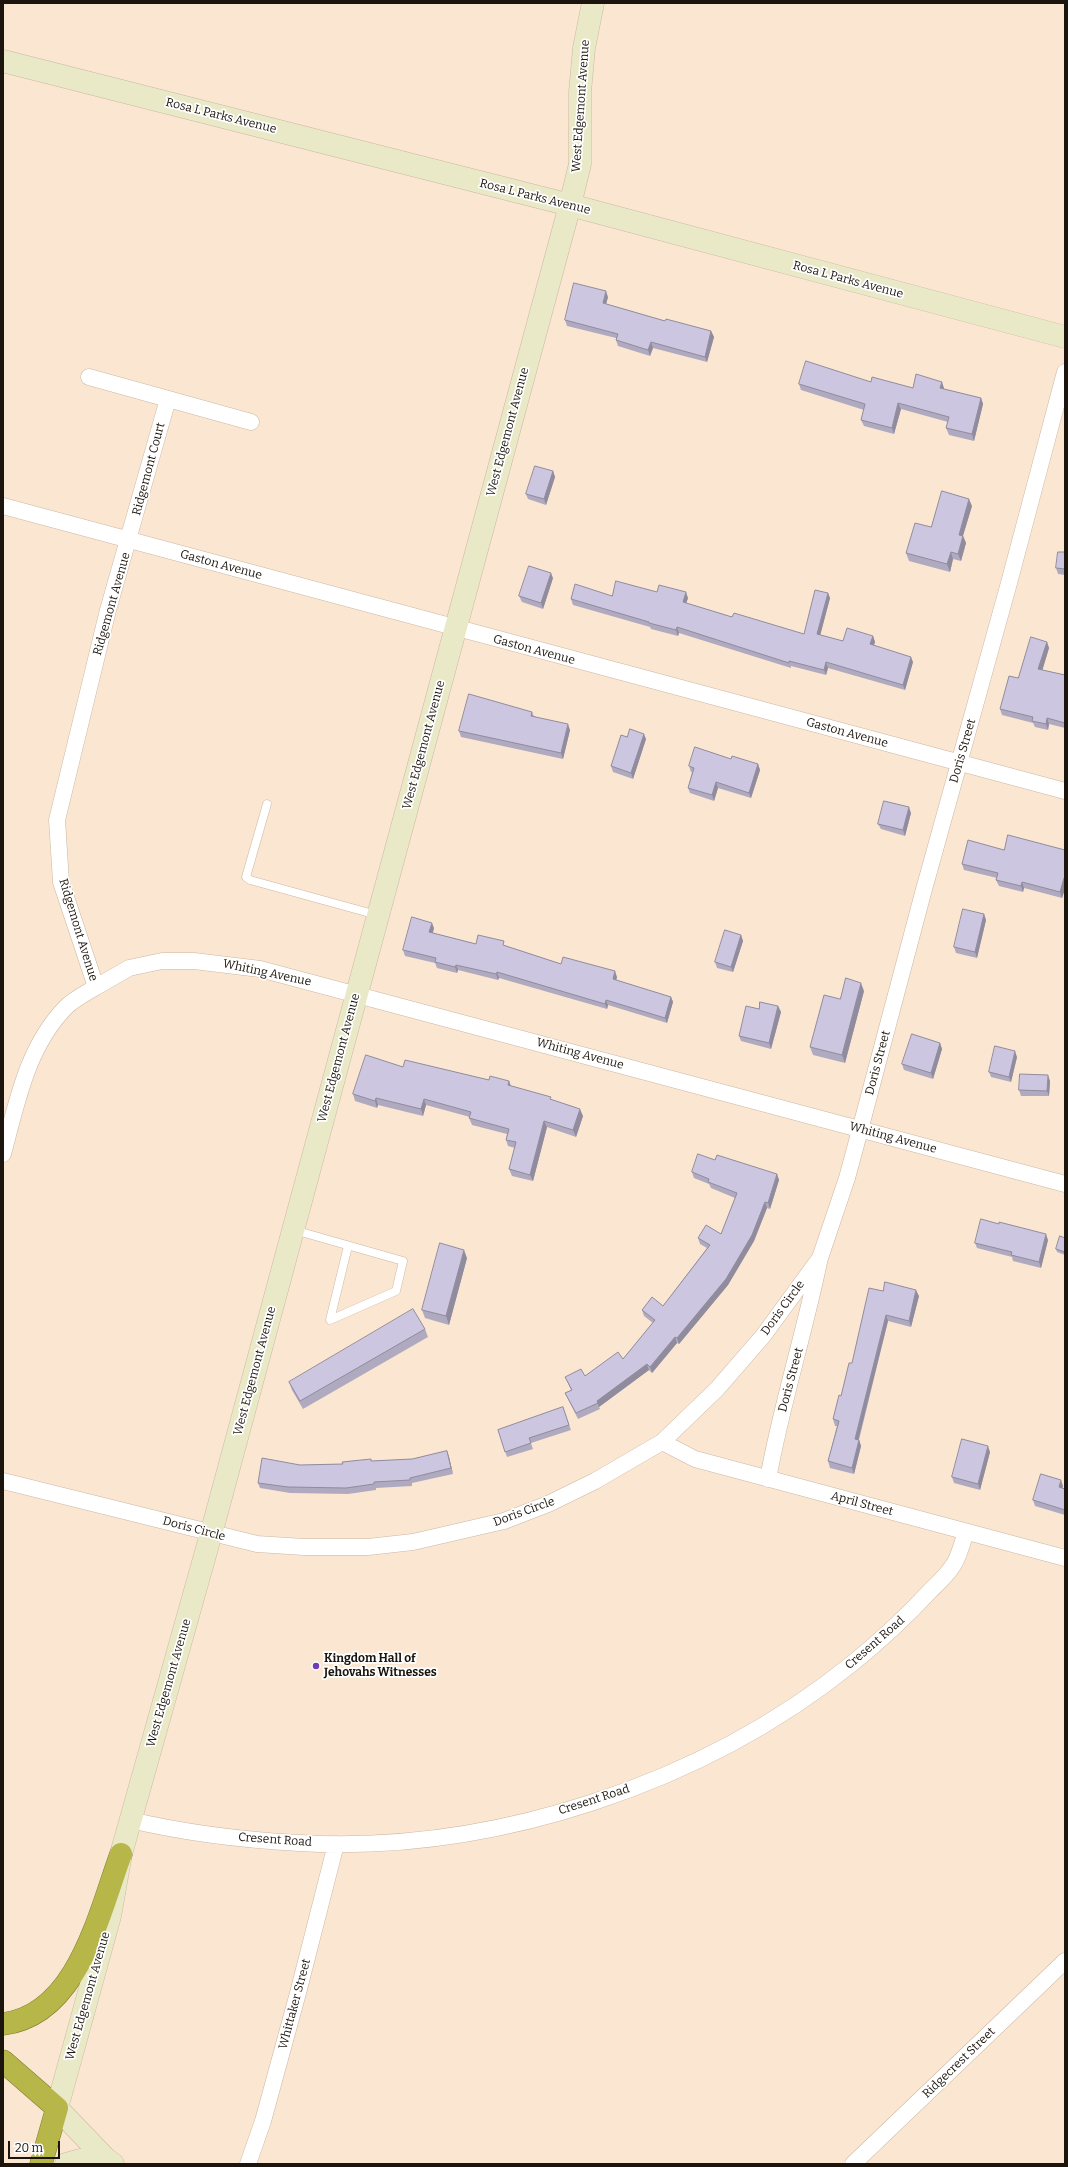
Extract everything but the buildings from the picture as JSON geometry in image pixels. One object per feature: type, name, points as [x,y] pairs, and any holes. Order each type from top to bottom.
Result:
[{"type":"highway","points":[[3,2024],[27,2018],[60,1994],[82,1961],[121,1854]]},
{"type":"highway","points":[[3,2061],[57,2108],[41,2164]]},
{"type":"street","name":"West Edgemont Avenue","points":[[57,2108],[110,1916],[121,1854],[130,1820],[211,1534],[570,205],[580,164],[580,92],[584,48],[593,3]]},
{"type":"street","name":"Rosa L Parks Avenue","points":[[3,61],[570,205],[1065,337]]},
{"type":"street","name":"Doris Street","points":[[860,1130],[1065,372]]},
{"type":"street","points":[[89,377],[251,422]]},
{"type":"street","name":"Ridgemont Court","points":[[130,540],[168,399]]},
{"type":"street","name":"Gaston Avenue","points":[[3,506],[455,629],[1065,791]]},
{"type":"street","name":"Ridgemont Avenue","points":[[3,1154],[22,1084],[33,1054],[48,1028],[67,1006],[96,987],[61,882],[57,820],[108,610],[130,540]]},
{"type":"street","name":"Whiting Avenue","points":[[96,987],[129,968],[162,961],[194,961],[260,969],[1065,1184]]},
{"type":"street","name":"Doris Circle","points":[[3,1481],[211,1534],[258,1544],[304,1547],[368,1547],[443,1537],[504,1521],[548,1504],[595,1481],[662,1442],[742,1362],[820,1258],[847,1178],[860,1130]]},
{"type":"street","name":"Doris Street","points":[[768,1479],[774,1447],[798,1357],[820,1258]]},
{"type":"street","name":"April Street","points":[[662,1442],[695,1459],[1065,1558]]},
{"type":"street","name":"Cresent Road","points":[[130,1820],[211,1835],[300,1844],[336,1844],[428,1838],[474,1832],[525,1821],[622,1792],[710,1755],[793,1708],[833,1679],[874,1646],[910,1612],[952,1568],[966,1532]]},
{"type":"street","name":"Whittaker Street","points":[[248,2164],[262,2121],[298,1993],[329,1877],[336,1844]]},
{"type":"street","name":"Ridgecrest Street","points":[[853,2164],[1065,1961]]},
{"type":"street","points":[[57,2108],[109,2162]]},
{"type":"street","points":[[66,2164],[80,2160],[109,2162]]},
{"type":"lane","points":[[267,804],[246,877],[250,880],[378,915]]},
{"type":"lane","points":[[293,1230],[403,1261],[396,1291],[330,1320],[348,1246]]},
{"type":"place","name":"Kingdom Hall of Jehovahs Witnesses","points":[[316,1666]]}]
